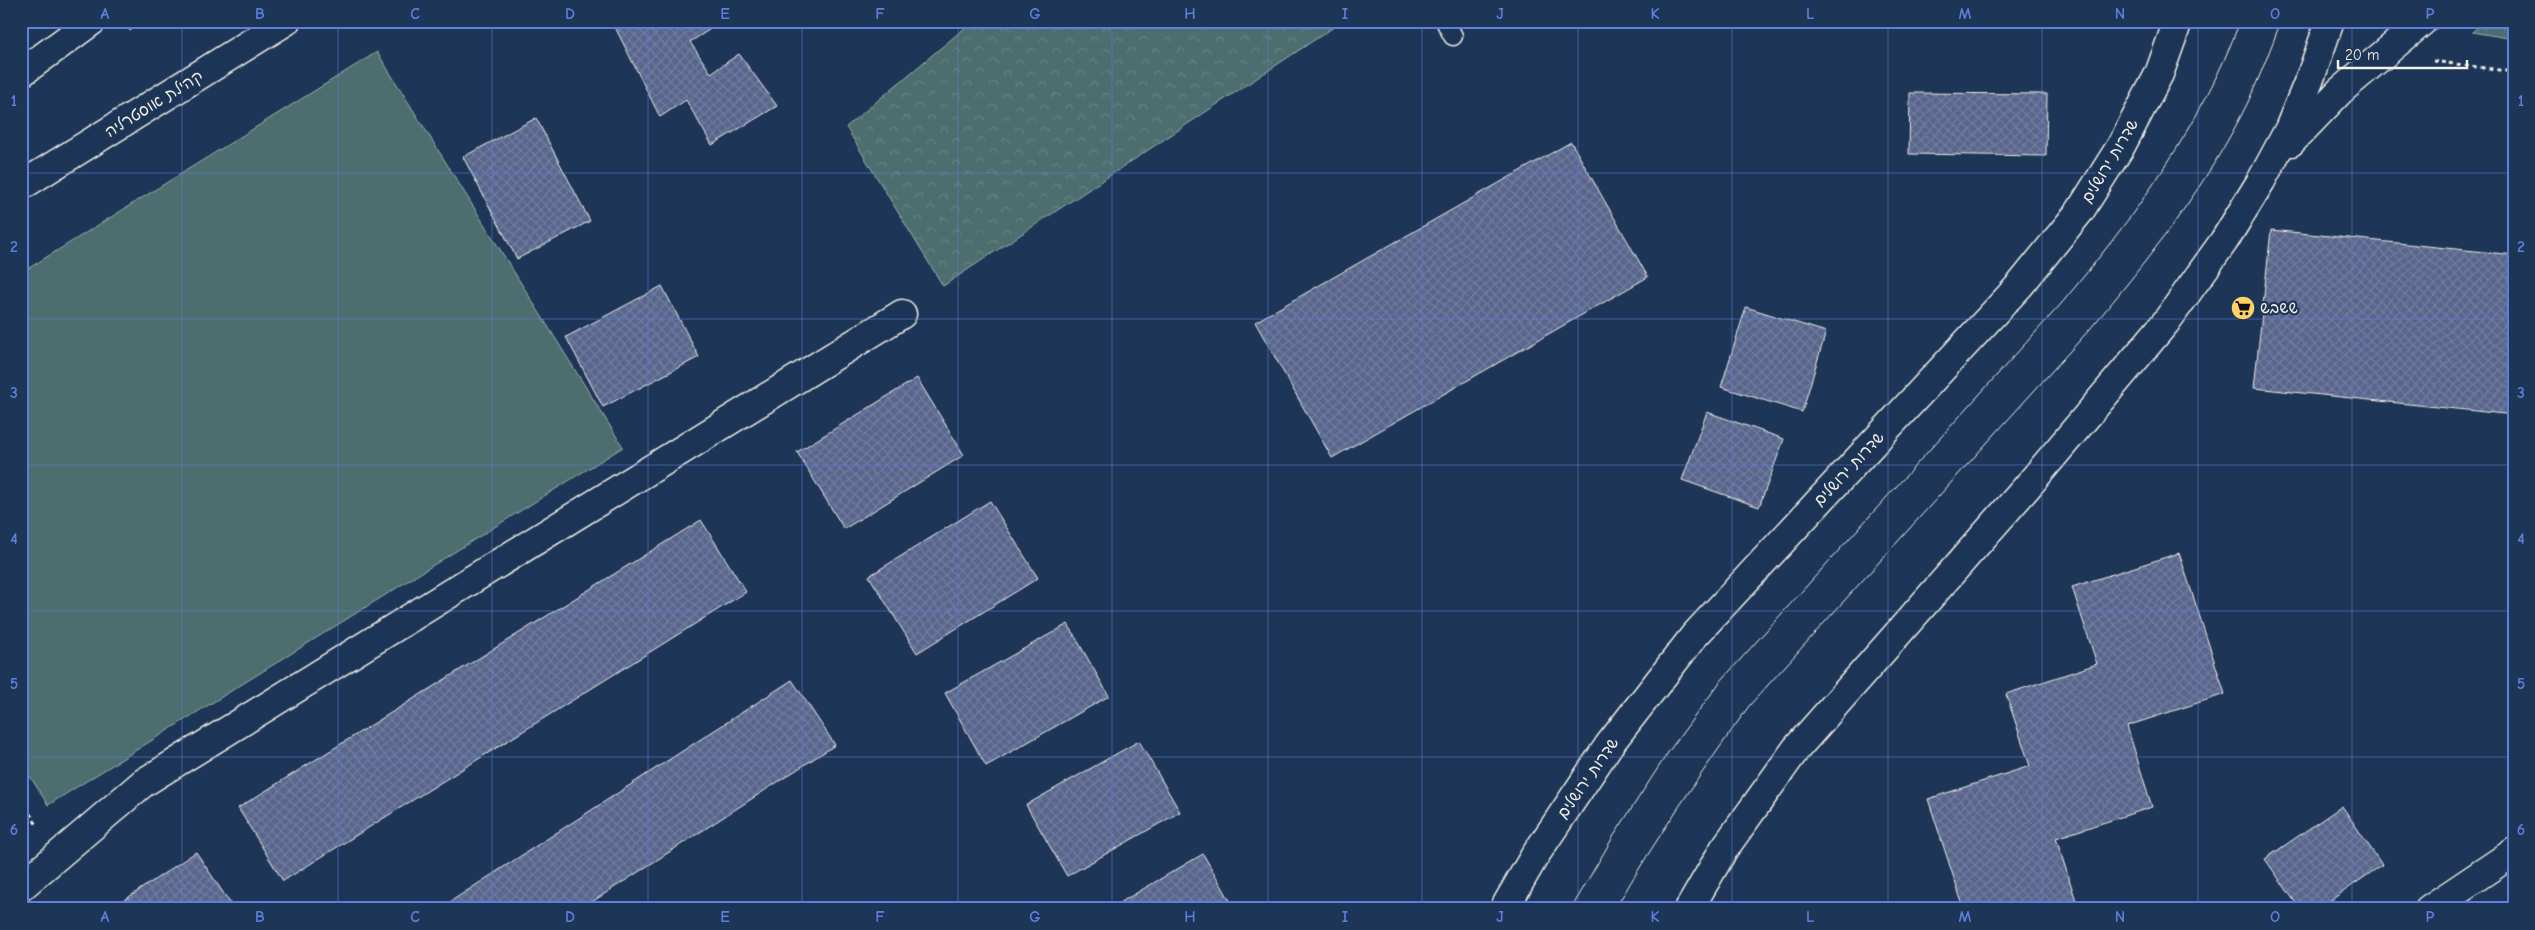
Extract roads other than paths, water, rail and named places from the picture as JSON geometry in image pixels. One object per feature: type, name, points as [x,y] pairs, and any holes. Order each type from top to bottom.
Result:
[{"type":"main road","points":[[21,73],[92,21]]},
{"type":"main road","name":"קהילת אוסטרליה","points":[[21,186],[286,21]]},
{"type":"main road","name":"שדרות ירושלים","points":[[1504,909],[1534,857],[1609,745],[1694,636],[2020,285],[2080,211],[2121,146],[2160,74],[2178,21]]},
{"type":"main road","points":[[1689,909],[1724,849],[1796,749],[2027,487],[2166,322],[2224,241],[2261,181],[2289,129],[2312,73],[2330,21]]},
{"type":"main road","points":[[2261,181],[2317,114],[2340,91],[2424,21]]},
{"type":"main road","points":[[21,887],[143,783],[902,314]]},
{"type":"main road","points":[[2429,909],[2514,852]]},
{"type":"tram line","points":[[1571,909],[1613,837],[1669,751],[1720,682],[2061,304],[2139,205],[2163,170],[2206,98],[2240,21]]},
{"type":"tram line","points":[[1615,909],[1680,806],[1749,706],[2090,329],[2134,276],[2176,220],[2215,162],[2248,102],[2281,21]]},
{"type":"place","name":"ששבש","points":[[2243,308]]}]
